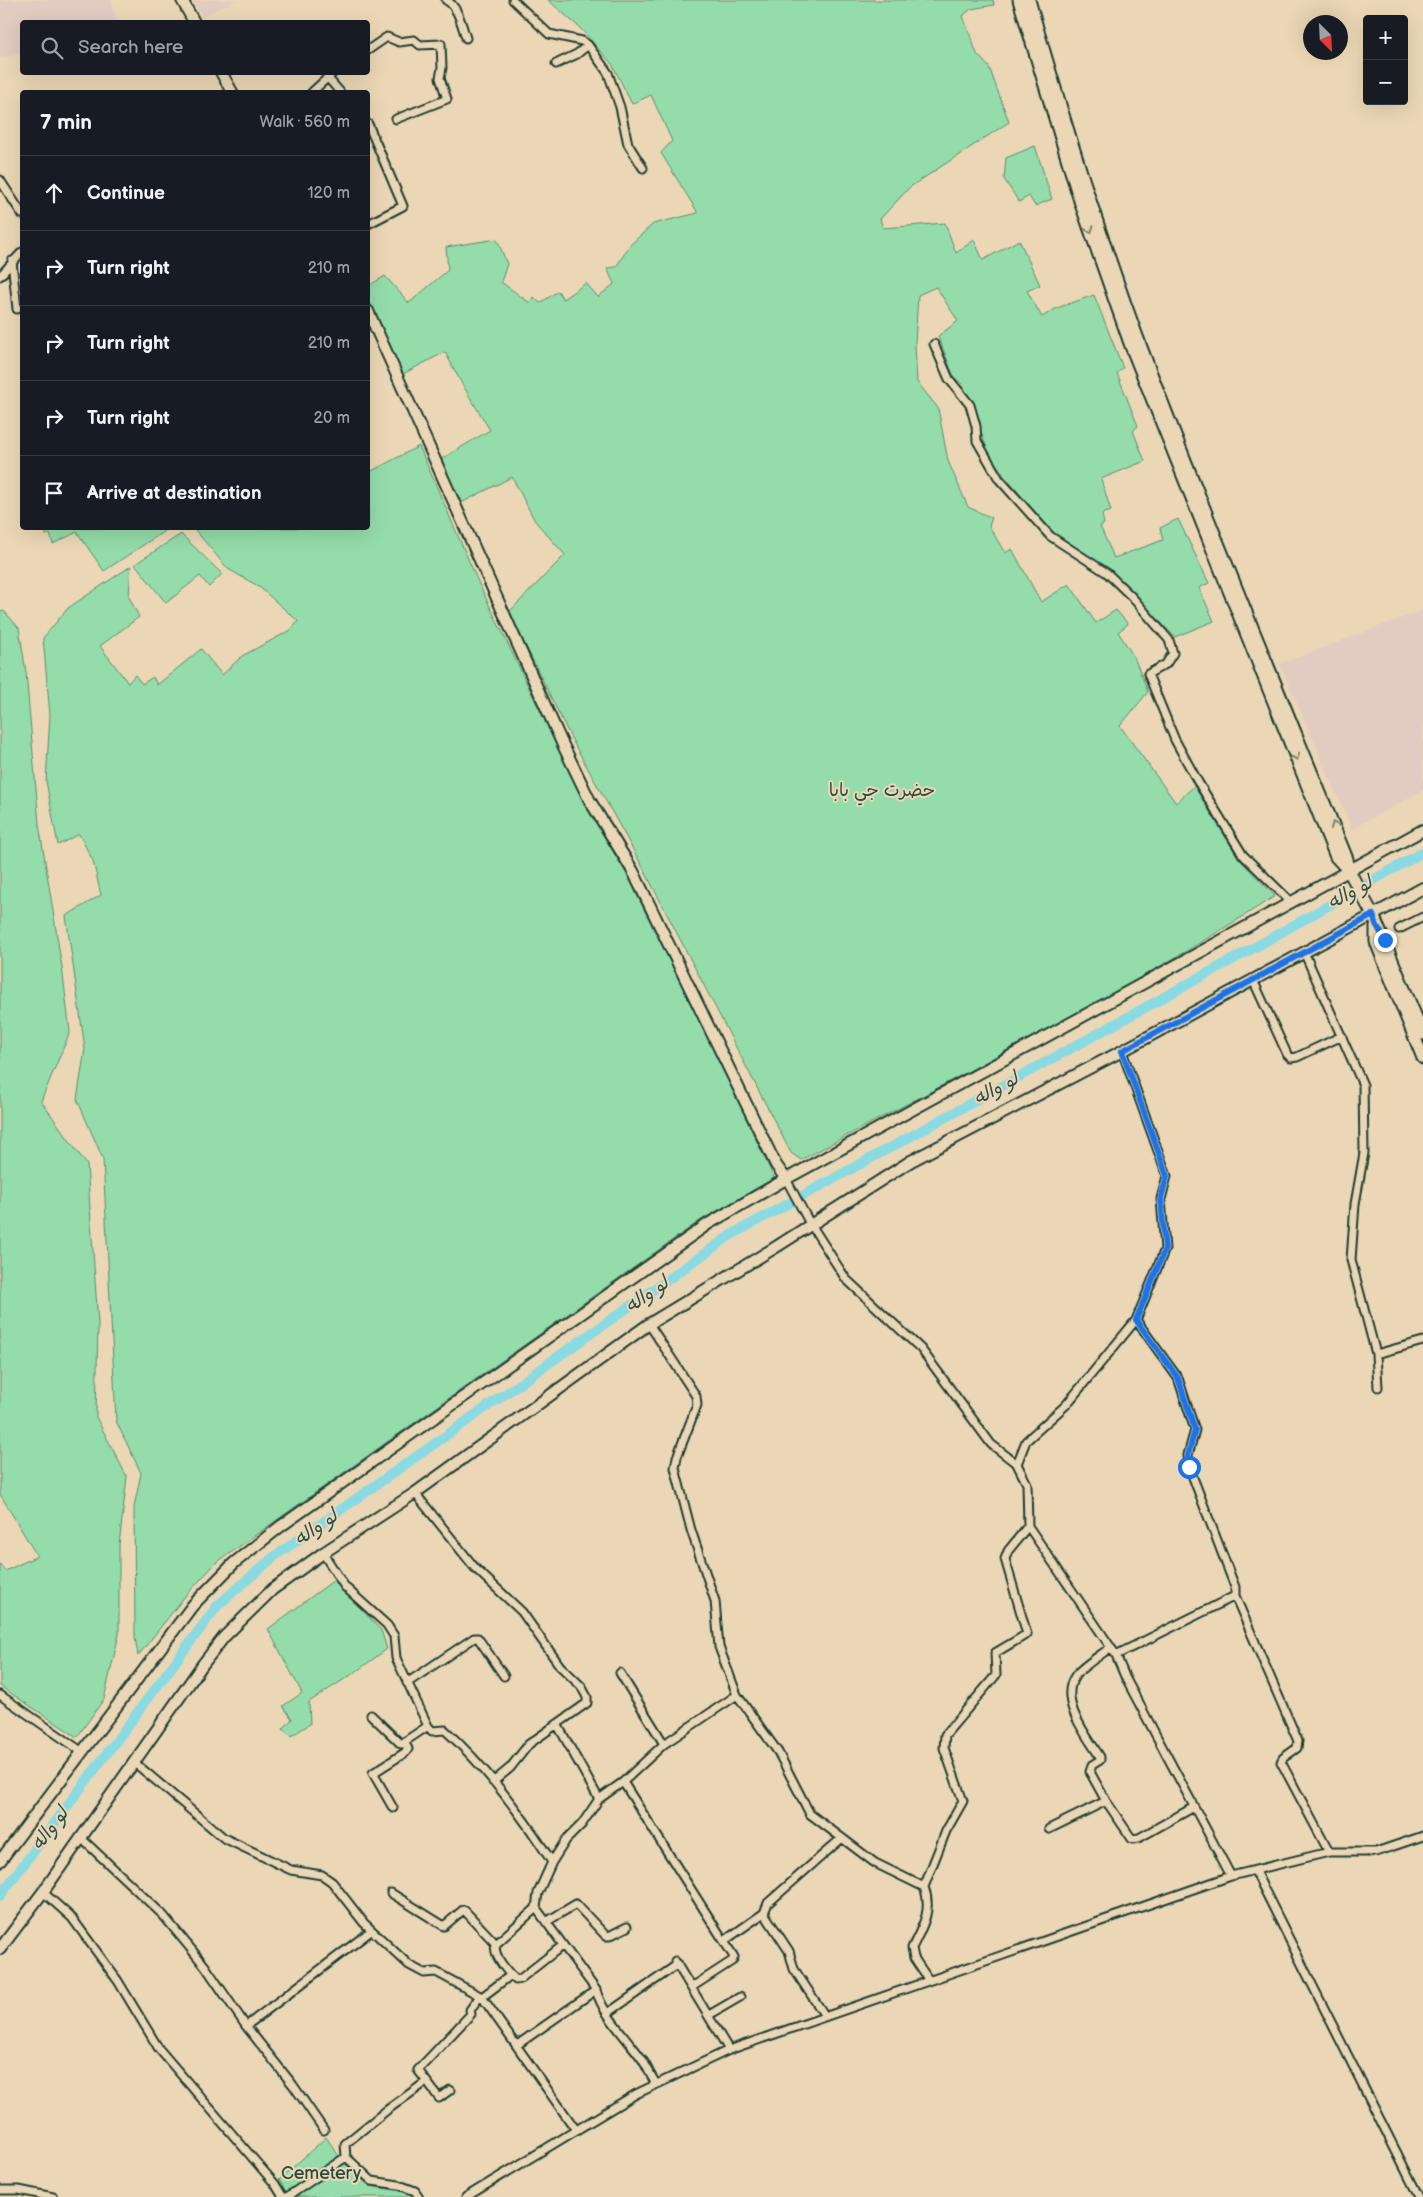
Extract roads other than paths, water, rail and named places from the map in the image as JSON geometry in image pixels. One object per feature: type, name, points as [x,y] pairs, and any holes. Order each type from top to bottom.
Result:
[{"type":"main road","points":[[1019,0],[1088,207],[1131,346],[1259,654],[1336,857],[1352,876],[1385,940],[1421,1021],[1423,1034]]},
{"type":"main road","points":[[1029,0],[1088,207]]},
{"type":"main road","points":[[1374,920],[1376,942],[1423,1058]]},
{"type":"street","points":[[182,0],[193,20]]},
{"type":"street","points":[[446,0],[452,3],[455,8],[466,38]]},
{"type":"street","points":[[513,0],[549,34],[582,41],[588,45],[608,73],[620,107],[628,144],[643,168]]},
{"type":"street","points":[[370,49],[387,37],[399,42],[414,40],[420,45],[441,44],[442,68],[440,78],[447,99],[396,119]]},
{"type":"street","points":[[556,64],[577,54],[588,45]]},
{"type":"street","points":[[223,75],[231,90]]},
{"type":"street","points":[[314,90],[330,75]]},
{"type":"street","points":[[327,78],[338,90]]},
{"type":"street","points":[[370,129],[403,206],[370,223]]},
{"type":"street","points":[[0,180],[20,211]]},
{"type":"street","points":[[0,276],[20,254]]},
{"type":"street","points":[[12,261],[17,309]]},
{"type":"street","points":[[370,315],[562,743],[590,801],[633,870],[776,1165],[809,1222],[846,1279],[921,1349],[991,1444],[1017,1464],[1027,1484],[1028,1526],[1116,1655],[1126,1679],[1231,1876]]},
{"type":"street","points":[[934,344],[949,379],[970,405],[976,426],[977,441],[999,479],[1050,536],[1107,574],[1132,597],[1169,640],[1173,653],[1166,664],[1148,674],[1174,740],[1243,855],[1292,903]]},
{"type":"street","points":[[0,1861],[192,1605],[234,1563],[281,1526],[708,1224],[788,1183],[1292,903],[1352,876],[1423,830]]},
{"type":"street","points":[[0,1949],[43,1892],[224,1637],[273,1589],[323,1553],[415,1493],[649,1324],[809,1222],[911,1161],[1122,1051],[1304,952],[1374,920],[1423,888]]},
{"type":"street","points":[[1399,929],[1423,917]]},
{"type":"street","points":[[1304,952],[1363,1085],[1364,1153],[1355,1204],[1351,1260],[1376,1354],[1378,1387]]},
{"type":"street","points":[[1252,980],[1287,1054],[1291,1058],[1342,1036]]},
{"type":"street","points":[[1017,1464],[1026,1441],[1066,1405],[1136,1320],[1165,1249],[1161,1198],[1167,1176],[1122,1051]]},
{"type":"street","points":[[1136,1320],[1178,1378],[1181,1386],[1195,1430],[1188,1455],[1189,1467],[1235,1587],[1235,1596],[1298,1741],[1297,1748],[1283,1758],[1281,1762],[1329,1852]]},
{"type":"street","points":[[649,1324],[696,1396],[697,1404],[677,1457],[675,1468],[691,1530],[715,1602],[719,1648],[737,1695],[778,1752],[810,1814],[875,1863],[924,1887]]},
{"type":"street","points":[[1376,1354],[1423,1341]]},
{"type":"street","points":[[415,1493],[474,1568],[522,1612],[560,1666],[581,1686],[588,1701],[530,1744],[510,1768],[494,1782]]},
{"type":"street","points":[[928,1979],[912,1953],[912,1948],[926,1920],[928,1898],[924,1887],[946,1831],[963,1800],[944,1748],[945,1735],[996,1674],[995,1653],[1027,1634],[1005,1559],[1008,1551],[1028,1526]]},
{"type":"street","points":[[323,1553],[345,1587],[387,1625],[394,1636],[396,1658],[428,1726],[432,1731],[445,1730],[494,1782],[536,1837],[552,1862]]},
{"type":"street","points":[[1116,1655],[1235,1596]]},
{"type":"street","points":[[407,1683],[474,1638],[478,1638],[504,1676]]},
{"type":"street","points":[[1111,1647],[1075,1675],[1069,1689],[1073,1711],[1100,1757],[1100,1760],[1092,1765],[1090,1772],[1106,1801],[1132,1839],[1136,1839],[1194,1807]]},
{"type":"street","points":[[620,1674],[664,1744]]},
{"type":"street","points":[[0,1695],[81,1751]]},
{"type":"street","points":[[562,1946],[520,1979],[516,1980],[494,1948],[496,1944],[536,1908],[538,1893],[552,1862],[566,1840],[582,1824],[599,1799],[623,1782],[664,1744],[737,1695]]},
{"type":"street","points":[[371,1715],[398,1742],[405,1743],[428,1726]]},
{"type":"street","points":[[557,1724],[599,1799]]},
{"type":"street","points":[[393,1808],[373,1772],[406,1752],[408,1749],[405,1743]]},
{"type":"street","points":[[134,1763],[224,1838],[291,1870],[322,1875],[332,1882],[371,1931],[409,1965],[424,1973],[436,1972],[481,1996],[576,2130]]},
{"type":"street","points":[[623,1782],[734,1957],[732,1961],[692,1987]]},
{"type":"street","points":[[1049,1829],[1106,1801]]},
{"type":"street","points":[[466,2197],[656,2084],[729,2050],[928,1979],[1231,1876],[1255,1872],[1329,1852],[1376,1852],[1423,1836]]},
{"type":"street","points":[[81,1838],[162,1915],[205,1966],[246,2026],[293,2085],[324,2130]]},
{"type":"street","points":[[724,1941],[764,1913],[768,1903],[842,1838]]},
{"type":"street","points":[[1255,1872],[1419,2197]]},
{"type":"street","points":[[43,1892],[72,1918],[118,1981],[160,2049],[275,2184],[283,2197]]},
{"type":"street","points":[[391,1892],[444,1926],[462,1910],[465,1911],[496,1944]]},
{"type":"street","points":[[546,1922],[576,1904],[606,1936],[627,1927]]},
{"type":"street","points":[[536,1908],[596,1990],[608,2013],[643,2061],[656,2084]]},
{"type":"street","points":[[764,1913],[790,1951],[794,1969],[825,2016]]},
{"type":"street","points":[[246,2026],[371,1931]]},
{"type":"street","points":[[608,2013],[676,1963],[729,2050]]},
{"type":"street","points":[[450,2090],[439,2098],[418,2070],[471,2014],[470,2010],[481,1996],[511,1975]]},
{"type":"street","points":[[517,2045],[596,1990]]},
{"type":"street","points":[[708,2015],[740,1997]]},
{"type":"street","points":[[419,2197],[415,2191],[372,2181],[346,2158],[346,2144],[386,2110],[426,2082]]},
{"type":"street","points":[[287,2197],[346,2158]]},
{"type":"street","points":[[0,2190],[19,2190],[53,2197]]},
{"type":"waterway","name":"لو واله","points":[[0,1896],[218,1605],[275,1556],[731,1235],[1250,950],[1423,852]]},
{"type":"park label","name":"حضرت جي بابا","points":[[882,790]]},
{"type":"park label","name":"Cemetery","points":[[321,2173]]}]
